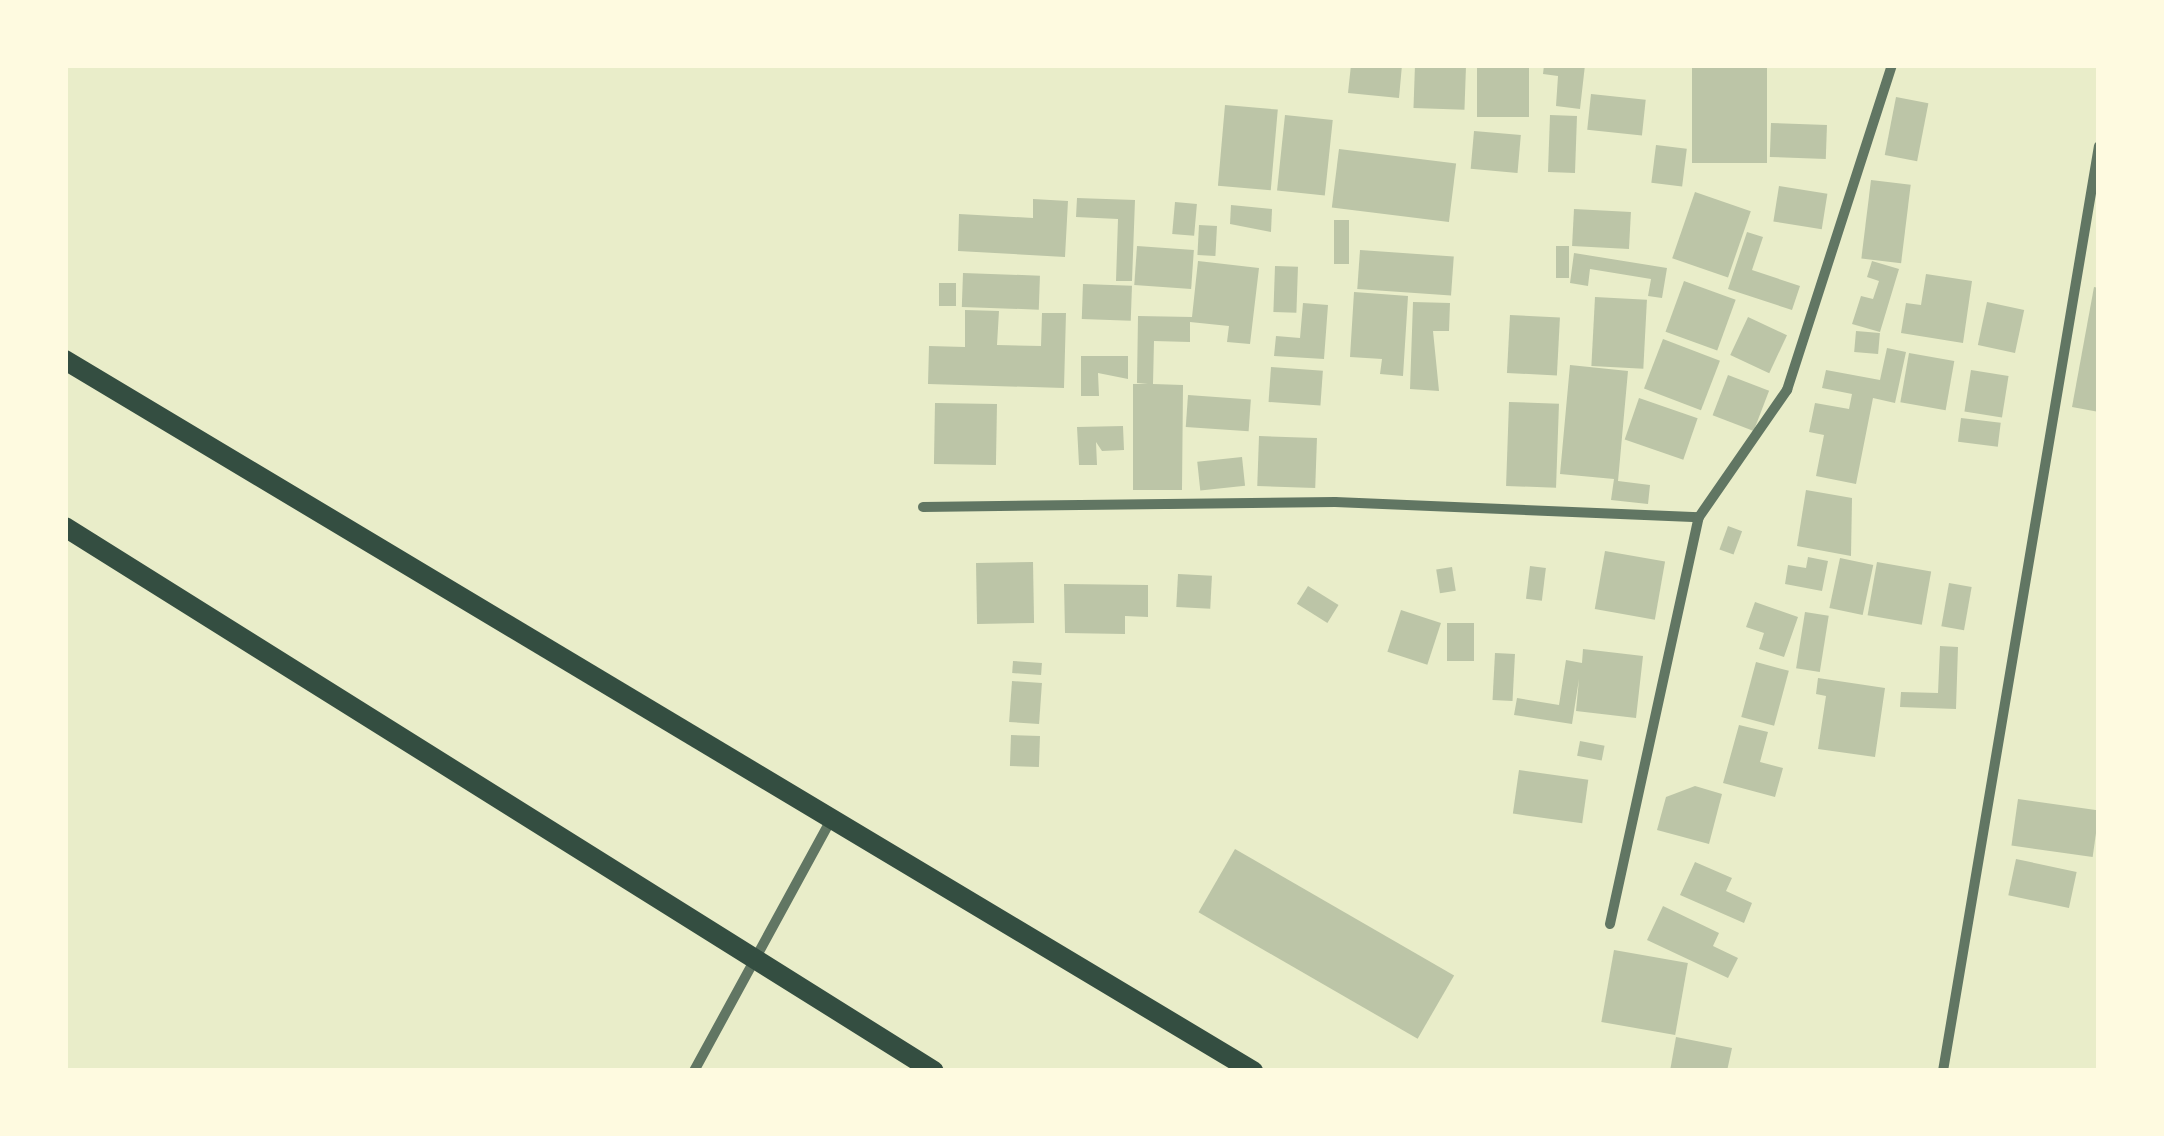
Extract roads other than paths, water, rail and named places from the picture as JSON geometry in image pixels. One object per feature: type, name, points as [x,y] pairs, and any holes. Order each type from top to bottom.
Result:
[{"type":"main road","points":[[65,360],[1253,1071]]},
{"type":"main road","points":[[65,526],[756,966],[934,1071]]},
{"type":"street","points":[[1610,924],[1699,517],[1786,390],[1892,65]]},
{"type":"street","points":[[1944,1071],[2099,146]]},
{"type":"street","points":[[923,507],[1335,502],[1699,517]]},
{"type":"street","points":[[694,1071],[756,966],[831,818]]}]
